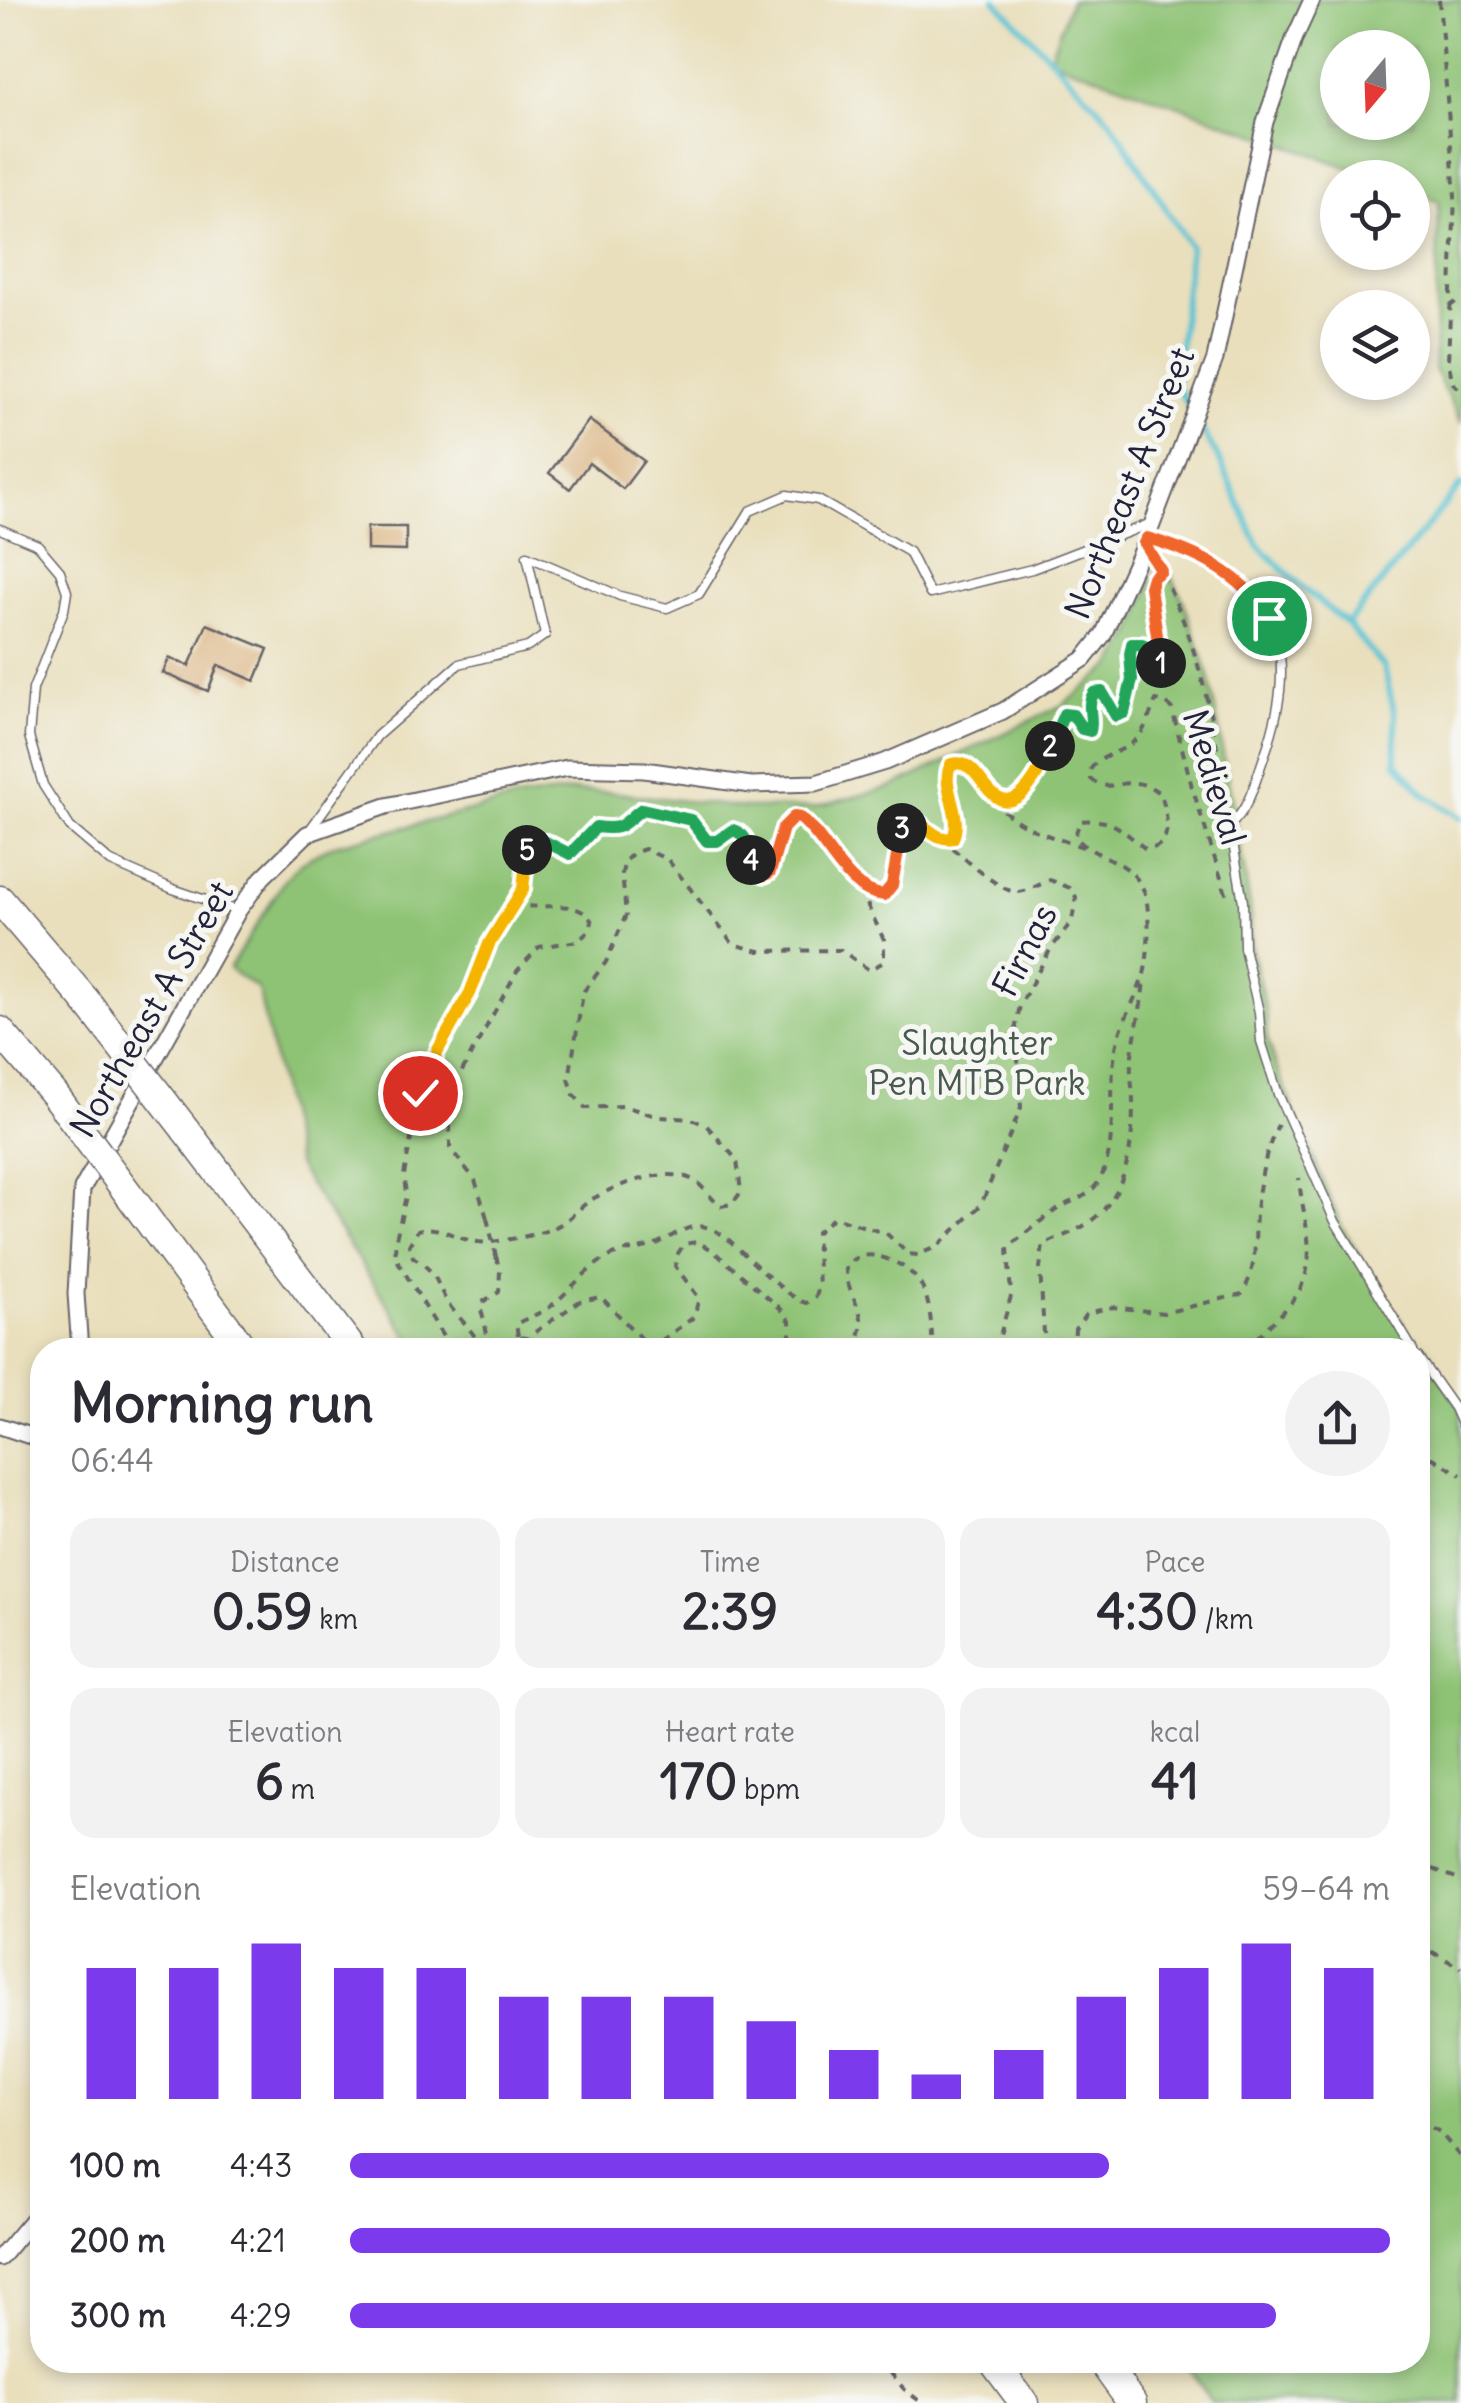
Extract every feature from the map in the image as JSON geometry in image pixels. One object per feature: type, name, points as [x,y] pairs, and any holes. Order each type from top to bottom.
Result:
[{"type":"highway","points":[[0,900],[186,1129],[344,1338]]},
{"type":"highway","points":[[0,1032],[54,1094],[235,1338]]},
{"type":"highway","points":[[1002,2373],[1024,2403]]},
{"type":"highway","points":[[1110,2373],[1132,2403]]},
{"type":"street","name":"Northeast A Street","points":[[80,1338],[77,1265],[82,1189],[238,911],[262,878],[307,834],[386,806],[567,768],[644,770],[751,785],[816,783],[886,762],[1003,711],[1084,659],[1103,635],[1148,534],[1214,359],[1265,122],[1312,0]]},
{"type":"street","points":[[0,1426],[30,1436]]},
{"type":"street","points":[[0,2258],[30,2222]]},
{"type":"lane","points":[[307,834],[377,736],[459,664],[528,647],[545,635],[528,556],[620,596],[667,608],[699,594],[750,511],[787,495],[818,500],[909,552],[930,594],[1148,534],[1189,552],[1253,594],[1278,638],[1283,680],[1276,723],[1244,809],[1230,825],[1243,902],[1244,948],[1259,1012],[1261,1042],[1285,1110],[1356,1260],[1405,1338]]},
{"type":"lane","points":[[0,528],[38,545],[60,570],[67,592],[64,610],[32,689],[29,736],[43,785],[70,827],[111,862],[172,889],[238,911]]},
{"type":"lane","points":[[1430,1374],[1461,1424]]},
{"type":"path","points":[[1438,0],[1455,196],[1448,361],[1453,383],[1461,391]]},
{"type":"path","points":[[1450,307],[1461,298]]},
{"type":"path","points":[[1148,534],[1177,600],[1204,684],[1230,825]]},
{"type":"path","points":[[995,797],[1014,798],[1032,784],[1064,714],[1073,715],[1082,729],[1090,731],[1089,702],[1094,693],[1106,696],[1116,716],[1124,713],[1132,680],[1132,644],[1142,644],[1152,675],[1160,671],[1150,587],[1153,577],[1161,571]]},
{"type":"path","name":"Medieval","points":[[1083,846],[1074,836],[1080,821],[1090,820],[1124,828],[1146,849],[1155,849],[1164,842],[1168,826],[1161,794],[1146,782],[1135,780],[1097,785],[1091,780],[1090,770],[1095,762],[1132,743],[1145,730],[1156,700],[1164,702],[1172,709],[1222,888],[1244,930]]},
{"type":"path","points":[[444,1338],[396,1258],[406,1196],[404,1175],[426,1078],[470,993],[489,944],[523,889],[524,852],[533,842],[546,842],[570,854],[596,827],[614,830],[626,825],[642,809],[691,820],[707,841],[717,841],[733,830],[740,832],[748,844],[755,872],[765,875],[773,864],[783,828],[794,817],[800,818],[854,880],[871,894],[884,895],[889,892],[906,818],[919,821],[939,838],[953,838],[956,832],[947,775],[951,764],[957,762],[969,766],[998,806],[1029,825],[1126,866],[1144,889],[1149,906],[1142,1011],[1131,1065],[1129,1151],[1119,1190],[1105,1210],[1083,1227],[1044,1245],[1040,1268],[1044,1338]]},
{"type":"path","name":"Firnas","points":[[518,1336],[516,1324],[547,1309],[600,1262],[616,1254],[647,1248],[686,1228],[712,1228],[795,1301],[806,1303],[816,1297],[819,1286],[816,1233],[834,1217],[887,1234],[908,1254],[918,1255],[938,1246],[973,1216],[1021,1108],[1016,1026],[1020,1005],[1050,950],[1072,920],[1076,898],[1070,888],[1050,880],[1022,892],[1000,888],[939,838]]},
{"type":"path","points":[[476,1338],[454,1311],[433,1270],[413,1257],[410,1245],[418,1230],[438,1228],[466,1242],[493,1242],[558,1226],[598,1196],[644,1178],[691,1178],[720,1206],[732,1204],[741,1192],[737,1160],[706,1125],[624,1106],[585,1108],[574,1095],[569,1079],[584,991],[606,962],[626,915],[622,873],[625,862],[645,849],[658,852],[677,870],[733,944],[759,951],[841,950],[868,970],[884,962],[884,940],[854,880]]},
{"type":"path","points":[[487,1338],[488,1324],[481,1310],[484,1301],[499,1292],[500,1271],[475,1180],[450,1148],[450,1093],[517,971],[539,947],[578,941],[592,922],[588,915],[574,908],[516,904]]},
{"type":"path","points":[[1000,1338],[1012,1296],[1008,1248],[1059,1208],[1083,1200],[1102,1176],[1112,1121],[1114,1060],[1122,1025],[1144,972]]},
{"type":"path","points":[[1075,1338],[1075,1329],[1086,1313],[1113,1307],[1164,1313],[1242,1294],[1254,1270],[1265,1160],[1285,1110]]},
{"type":"path","points":[[1258,1338],[1292,1302],[1308,1267],[1308,1226],[1300,1174]]},
{"type":"path","points":[[666,1338],[694,1316],[698,1298],[676,1266],[676,1255],[684,1244],[696,1242],[780,1308],[790,1321],[790,1338]]},
{"type":"path","points":[[860,1338],[861,1311],[845,1282],[846,1264],[860,1255],[878,1256],[913,1272],[930,1307],[932,1338]]},
{"type":"path","points":[[532,1338],[534,1332],[580,1301],[601,1297],[639,1338]]},
{"type":"path","points":[[514,1338],[527,1338]]},
{"type":"path","points":[[1430,1456],[1461,1475]]},
{"type":"path","points":[[1430,1868],[1461,1880]]},
{"type":"path","points":[[1430,1951],[1461,1968]]},
{"type":"path","points":[[1430,2127],[1440,2132],[1461,2158]]},
{"type":"path","points":[[891,2373],[922,2403]]},
{"type":"green space","points":[[1071,0],[1461,0],[1461,423],[1434,369],[1439,201],[1430,198],[1430,160],[1328,160],[1049,59]]},
{"type":"green space","name":"Slaughter Pen MTB Park","points":[[1167,566],[1209,676],[1250,906],[1251,948],[1266,1011],[1267,1038],[1279,1075],[1341,1225],[1413,1338],[409,1338],[298,1167],[258,989],[229,969],[286,878],[301,863],[331,846],[517,799],[572,791],[609,792],[746,808],[813,808],[892,787],[1063,705],[1112,666],[1132,634],[1156,571]]},
{"type":"green space","name":"Slaughter Pen MTB Park","points":[[1430,1363],[1461,1408],[1461,2403],[1212,2403],[1192,2373],[1430,2373]]},
{"type":"building","points":[[589,420],[644,461],[623,489],[589,463],[570,489],[549,473]]},
{"type":"building","points":[[367,527],[406,527],[406,551],[367,550]]},
{"type":"building","points":[[207,624],[268,649],[255,681],[218,665],[208,691],[163,673],[169,658],[189,666]]},
{"type":"waterway","points":[[995,0],[1111,121],[1190,247],[1176,385],[1220,461],[1258,545],[1347,624]]},
{"type":"waterway","points":[[1461,485],[1347,624],[1384,667],[1395,716],[1396,762],[1424,794],[1461,818]]},
{"type":"route","points":[[420,1093],[438,1050],[470,993],[489,944],[523,889],[524,852],[533,842],[546,842],[570,854],[596,827],[614,830],[626,825],[642,809],[654,810],[691,820],[707,841],[717,841],[733,830],[740,832],[748,844],[755,872],[765,875],[770,872],[783,828],[794,817],[811,827],[859,884],[871,894],[884,895],[892,885],[906,818],[919,821],[939,838],[953,838],[957,826],[947,775],[951,764],[963,762],[969,766],[995,797],[1004,800],[1017,796],[1032,784],[1064,714],[1073,715],[1085,732],[1090,731],[1089,702],[1094,693],[1102,692],[1116,716],[1124,713],[1132,680],[1132,644],[1138,642],[1146,650],[1152,675],[1160,671],[1150,587],[1153,577],[1161,571],[1144,543],[1147,538],[1189,552],[1226,572],[1253,594],[1269,618]]}]
